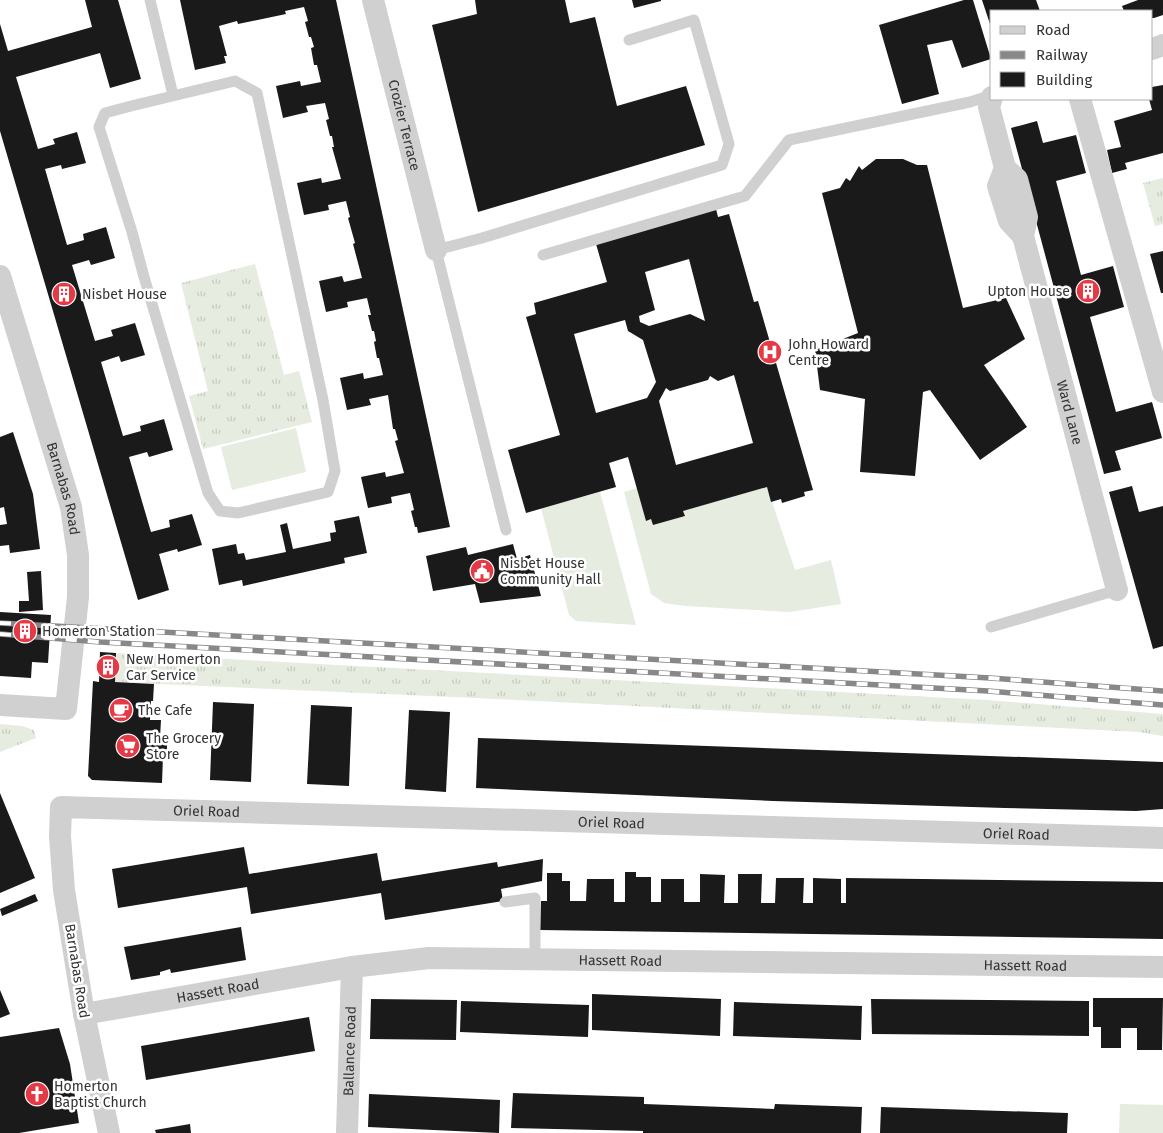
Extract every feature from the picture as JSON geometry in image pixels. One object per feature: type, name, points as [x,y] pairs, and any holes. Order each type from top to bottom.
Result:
[{"type":"street","name":"Crozier Terrace","points":[[373,0],[436,250]]},
{"type":"street","name":"Ward Lane","points":[[991,100],[1005,168],[998,186],[1009,221],[1023,236],[1117,590]]},
{"type":"street","points":[[1080,100],[1155,331],[1163,392]]},
{"type":"street","name":"Barnabas Road","points":[[0,276],[71,507],[78,555],[78,597],[66,709],[0,705]]},
{"type":"street","name":"Barnabas Road","points":[[61,807],[60,836],[64,890],[84,1014],[109,1133]]},
{"type":"street","name":"Oriel Road","points":[[61,807],[1163,838]]},
{"type":"street","name":"Hassett Road","points":[[84,1014],[352,967],[429,958],[1163,967]]},
{"type":"street","name":"Ballance Road","points":[[347,1133],[352,967]]},
{"type":"lane","points":[[150,0],[173,95]]},
{"type":"lane","points":[[506,530],[436,250],[482,238],[722,165],[729,144],[694,20],[629,40]]},
{"type":"lane","points":[[235,81],[257,93],[322,400],[335,471],[328,492],[238,513],[220,511],[208,493],[132,232],[99,127],[105,113],[173,95],[235,81]]},
{"type":"lane","points":[[543,255],[745,196],[789,140],[970,102],[991,100]]},
{"type":"lane","points":[[991,627],[1117,590]]},
{"type":"lane","points":[[505,902],[535,898],[535,960]]},
{"type":"green space","points":[[1163,178],[1163,224],[1155,226],[1143,183]]},
{"type":"green space","points":[[255,264],[284,375],[299,371],[312,422],[203,449],[189,396],[208,391],[181,283]]},
{"type":"green space","points":[[296,428],[306,472],[232,490],[221,447]]},
{"type":"green space","points":[[767,487],[795,570],[831,560],[841,604],[790,612],[686,606],[664,603],[651,594],[624,492],[637,488],[646,521],[651,519],[653,525],[685,516],[683,511]]},
{"type":"green space","points":[[600,492],[636,625],[576,621],[569,615],[541,508]]},
{"type":"green space","points":[[116,653],[987,700],[1163,714],[1163,736],[1139,732],[477,698],[115,682]]},
{"type":"green space","points":[[0,724],[22,726],[34,730],[36,738],[0,752]]},
{"type":"green space","points":[[1120,1104],[1163,1105],[1163,1133],[1119,1133]]},
{"type":"building","name":"Nisbet House","points":[[85,0],[118,0],[141,79],[110,88],[100,53],[16,77],[38,149],[55,144],[53,139],[77,132],[86,163],[62,169],[61,165],[45,169],[67,245],[84,240],[83,234],[106,227],[115,258],[91,265],[89,260],[72,265],[95,341],[113,336],[111,330],[135,323],[145,355],[121,362],[119,356],[101,362],[123,436],[141,431],[140,426],[164,419],[173,450],[149,457],[147,452],[129,457],[151,532],[170,527],[169,520],[192,514],[202,545],[178,552],[177,549],[159,554],[169,590],[138,600],[0,131],[0,24],[8,51],[92,27]]},
{"type":"building","points":[[180,0],[336,0],[450,527],[418,533],[411,511],[414,510],[410,493],[391,497],[392,503],[368,508],[361,477],[385,472],[386,477],[404,473],[395,441],[398,440],[395,429],[393,429],[388,395],[369,399],[371,405],[347,410],[340,378],[363,373],[364,379],[383,375],[379,358],[377,358],[374,331],[372,331],[368,315],[371,315],[367,298],[347,302],[348,307],[326,312],[319,281],[342,276],[344,282],[362,278],[353,244],[355,243],[348,218],[350,217],[346,201],[328,205],[329,210],[304,215],[297,183],[321,178],[322,183],[341,179],[332,147],[334,147],[332,136],[330,136],[326,120],[329,119],[325,103],[306,106],[308,112],[283,118],[276,86],[300,81],[301,86],[321,82],[317,65],[314,65],[311,48],[314,47],[305,22],[308,21],[304,7],[285,11],[286,14],[238,24],[237,21],[219,26],[227,56],[224,56],[226,63],[195,70]]},
{"type":"building","points":[[475,0],[565,0],[570,23],[595,17],[617,106],[686,86],[705,145],[478,212],[432,25],[477,14]]},
{"type":"building","points":[[632,0],[661,0],[661,1],[634,8]]},
{"type":"building","points":[[964,0],[973,0],[990,59],[962,68],[952,40],[927,45],[939,94],[902,104],[879,25]]},
{"type":"building","points":[[982,0],[1036,0],[1040,10],[990,10],[990,24]]},
{"type":"building","points":[[1138,0],[1163,0],[1163,15],[1153,18],[1153,10],[1124,10],[1122,6]]},
{"type":"building","points":[[1163,85],[1163,153],[1125,163],[1127,169],[1112,173],[1107,150],[1121,147],[1114,121],[1152,110],[1149,100],[1153,100],[1153,87]]},
{"type":"building","name":"Upton House","points":[[1037,121],[1043,143],[1076,135],[1086,173],[1056,181],[1081,275],[1113,266],[1124,307],[1090,317],[1116,412],[1152,402],[1162,438],[1115,451],[1121,470],[1104,474],[1011,128]]},
{"type":"building","points":[[876,159],[903,159],[917,165],[927,165],[963,308],[1006,298],[1025,339],[984,365],[1027,427],[980,460],[930,390],[923,392],[915,476],[860,472],[865,399],[820,390],[815,350],[858,333],[822,193],[840,188],[846,178],[850,181],[859,166],[862,170]]},
{"type":"building","points":[[716,209],[718,217],[729,214],[754,302],[758,301],[813,490],[804,492],[805,496],[782,503],[781,499],[771,502],[767,487],[683,511],[685,516],[653,525],[651,519],[646,521],[628,457],[609,463],[616,487],[526,513],[508,450],[560,435],[526,317],[536,314],[534,303],[607,282],[596,244]],"holes":[[[689,259],[705,321],[690,314],[649,326],[640,322],[639,316],[655,310],[645,272]],[[625,320],[628,331],[643,340],[656,382],[647,398],[596,413],[574,334]],[[734,375],[753,443],[676,465],[659,401],[666,388],[670,391],[708,380],[710,376],[718,381]]]},
{"type":"building","points":[[1163,251],[1163,293],[1161,293],[1150,254]]},
{"type":"building","points":[[13,432],[33,494],[40,549],[10,553],[9,545],[0,546],[0,525],[7,524],[4,507],[0,508],[0,437]]},
{"type":"building","points":[[1132,486],[1139,512],[1163,506],[1163,646],[1153,649],[1109,492]]},
{"type":"building","points":[[359,516],[367,553],[344,558],[345,563],[243,586],[242,580],[219,585],[212,549],[236,544],[238,554],[244,553],[246,560],[286,552],[280,525],[287,523],[293,549],[331,541],[330,533],[336,532],[334,521]]},
{"type":"building","name":"Nisbet House Community Hall","points":[[513,544],[517,559],[530,555],[541,596],[480,603],[475,584],[433,591],[426,556],[466,547],[468,555]]},
{"type":"building","points":[[41,571],[43,610],[19,612],[19,601],[29,601],[27,572]]},
{"type":"building","name":"Homerton Station","points":[[0,612],[51,615],[48,663],[32,662],[31,678],[0,676]]},
{"type":"building","points":[[100,652],[116,653],[115,682],[154,684],[150,720],[161,720],[160,738],[167,739],[167,755],[163,755],[162,783],[92,780],[88,776],[93,681],[99,682]]},
{"type":"building","points":[[213,702],[254,704],[251,782],[210,780]]},
{"type":"building","points":[[311,705],[352,707],[349,786],[307,784]]},
{"type":"building","points":[[409,710],[450,712],[446,792],[405,789]]},
{"type":"building","points":[[478,738],[1163,762],[1163,809],[1136,811],[773,801],[476,788]]},
{"type":"building","points":[[0,793],[35,878],[0,893]]},
{"type":"building","points":[[244,847],[249,874],[377,853],[382,881],[497,862],[498,867],[543,859],[542,881],[501,889],[503,901],[385,920],[381,893],[251,914],[247,887],[118,908],[112,869]]},
{"type":"building","points":[[625,872],[636,872],[636,877],[651,877],[651,902],[661,902],[661,879],[684,879],[684,902],[700,902],[700,874],[725,875],[724,903],[738,903],[738,874],[762,874],[761,903],[775,903],[776,878],[804,878],[803,903],[813,903],[813,878],[841,879],[841,903],[846,903],[846,878],[1163,882],[1163,939],[540,930],[541,901],[547,901],[547,873],[562,873],[562,881],[570,881],[570,901],[586,901],[587,879],[614,879],[614,902],[625,902]]},
{"type":"building","points":[[35,894],[38,901],[2,916],[0,909]]},
{"type":"building","points":[[241,927],[246,960],[171,973],[170,969],[160,972],[160,975],[131,980],[124,947]]},
{"type":"building","points":[[0,990],[10,1014],[0,1018]]},
{"type":"building","points":[[592,994],[721,999],[720,1036],[592,1030]]},
{"type":"building","points":[[1093,998],[1163,998],[1162,1050],[1137,1050],[1137,1028],[1121,1028],[1121,1048],[1101,1048],[1101,1027],[1093,1027]]},
{"type":"building","points":[[371,999],[457,1000],[456,1040],[370,1039]]},
{"type":"building","points":[[871,999],[1089,1001],[1089,1036],[872,1034]]},
{"type":"building","points":[[461,1001],[589,1005],[588,1037],[460,1032]]},
{"type":"building","points":[[734,1002],[862,1006],[861,1040],[733,1036]]},
{"type":"building","points":[[309,1017],[315,1051],[146,1080],[141,1046]]},
{"type":"building","name":"Homerton Baptist Church","points":[[59,1028],[70,1064],[79,1123],[19,1133],[0,1133],[0,1037]]},
{"type":"building","points":[[513,1093],[644,1097],[644,1104],[774,1109],[775,1104],[862,1107],[861,1133],[643,1133],[643,1131],[511,1128]]},
{"type":"building","points":[[369,1094],[500,1100],[499,1133],[368,1127]]},
{"type":"building","points":[[881,1107],[1068,1113],[1067,1133],[880,1133]]},
{"type":"building","points":[[190,1124],[191,1133],[156,1133],[155,1130]]},
{"type":"railway","points":[[0,623],[990,678],[1163,691]]},
{"type":"railway","points":[[0,634],[100,642],[988,691],[1163,705]]},
{"type":"place","name":"Upton House","points":[[1088,291]]},
{"type":"place","name":"Nisbet House","points":[[64,294]]},
{"type":"place","name":"John Howard Centre","points":[[770,352]]},
{"type":"place","name":"Nisbet House Community Hall","points":[[482,571]]},
{"type":"place","name":"Homerton Station","points":[[25,631]]},
{"type":"place","name":"New Homerton Car Service","points":[[108,667]]},
{"type":"place","name":"The Cafe","points":[[121,710]]},
{"type":"place","name":"The Grocery Store","points":[[128,746]]},
{"type":"place","name":"Homerton Baptist Church","points":[[37,1094]]}]
